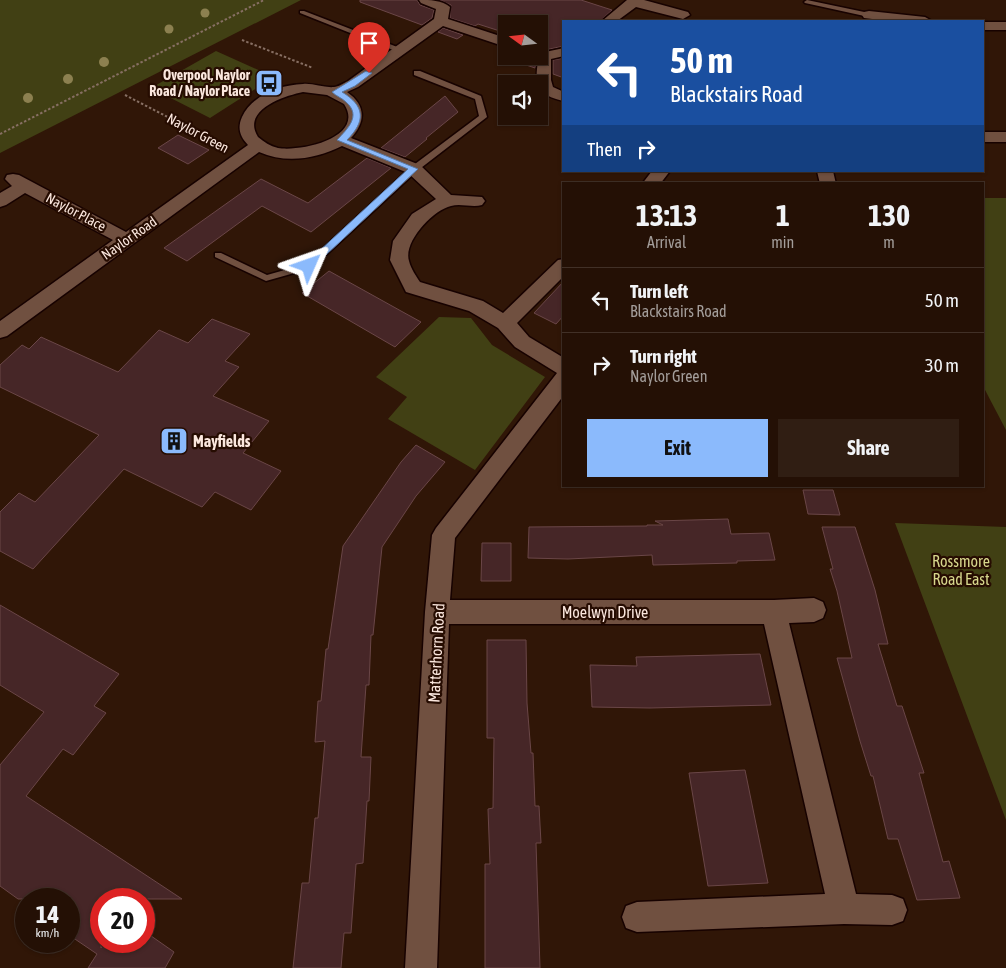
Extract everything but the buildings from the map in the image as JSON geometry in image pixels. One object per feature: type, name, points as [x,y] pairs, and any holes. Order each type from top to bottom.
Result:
[{"type":"street","points":[[336,92],[353,84],[441,21],[443,7],[426,0]]},
{"type":"street","points":[[610,20],[634,1],[682,14]]},
{"type":"street","points":[[869,15],[887,19],[906,20]]},
{"type":"street","points":[[441,21],[498,40]]},
{"type":"street","points":[[984,26],[1006,26]]},
{"type":"street","points":[[548,55],[562,52]]},
{"type":"street","points":[[544,65],[542,79],[546,89],[555,96],[562,97]]},
{"type":"street","name":"Naylor Green","points":[[258,146],[249,137],[245,126],[248,116],[256,106],[269,97],[285,91],[303,88],[336,92]]},
{"type":"street","points":[[258,146],[272,151],[299,153],[326,148],[341,140],[352,130],[357,119],[356,108],[348,99],[336,92]]},
{"type":"street","points":[[984,137],[1006,137]]},
{"type":"street","points":[[341,140],[414,169],[447,200]]},
{"type":"street","name":"Naylor Road","points":[[0,331],[258,146]]},
{"type":"street","points":[[652,182],[661,172]]},
{"type":"street","name":"Naylor Place","points":[[0,201],[19,182],[127,240]]},
{"type":"street","points":[[476,201],[447,200],[418,218],[402,241],[399,260],[413,286],[476,306],[505,323],[522,342],[562,367]]},
{"type":"street","points":[[505,323],[562,267]]},
{"type":"street","name":"Matterhorn Road","points":[[421,968],[437,612],[444,535],[562,382]]},
{"type":"street","name":"Moelwyn Drive","points":[[437,612],[774,612],[814,610]]},
{"type":"street","points":[[774,612],[844,909]]},
{"type":"street","points":[[637,917],[844,909],[892,910]]},
{"type":"lane","points":[[807,2],[869,15]]},
{"type":"lane","points":[[302,12],[401,50]]},
{"type":"lane","points":[[218,255],[266,278],[309,266],[414,169],[483,118],[478,98],[417,73]]},
{"type":"path","points":[[0,134],[264,0]]},
{"type":"path","points":[[242,40],[353,84]]},
{"type":"path","name":"Naylor Green","points":[[125,94],[244,157]]},
{"type":"green space","points":[[0,0],[301,0],[0,153]]},
{"type":"green space","points":[[216,51],[274,77],[210,118],[151,88]]},
{"type":"green space","points":[[984,198],[1006,198],[1006,430],[984,388]]},
{"type":"green space","points":[[439,317],[471,318],[492,345],[545,377],[475,470],[388,419],[407,397],[376,377]]},
{"type":"green space","name":"Rossmore Road East","points":[[895,523],[1006,527],[1006,820]]},
{"type":"place","name":"Overpool, Naylor Road / Naylor Place","points":[[269,83]]},
{"type":"place","name":"Mayfields","points":[[174,441]]},
{"type":"route","points":[[309,266],[414,169],[341,140],[352,130],[357,119],[356,108],[348,99],[336,92],[353,84],[369,73]]}]
